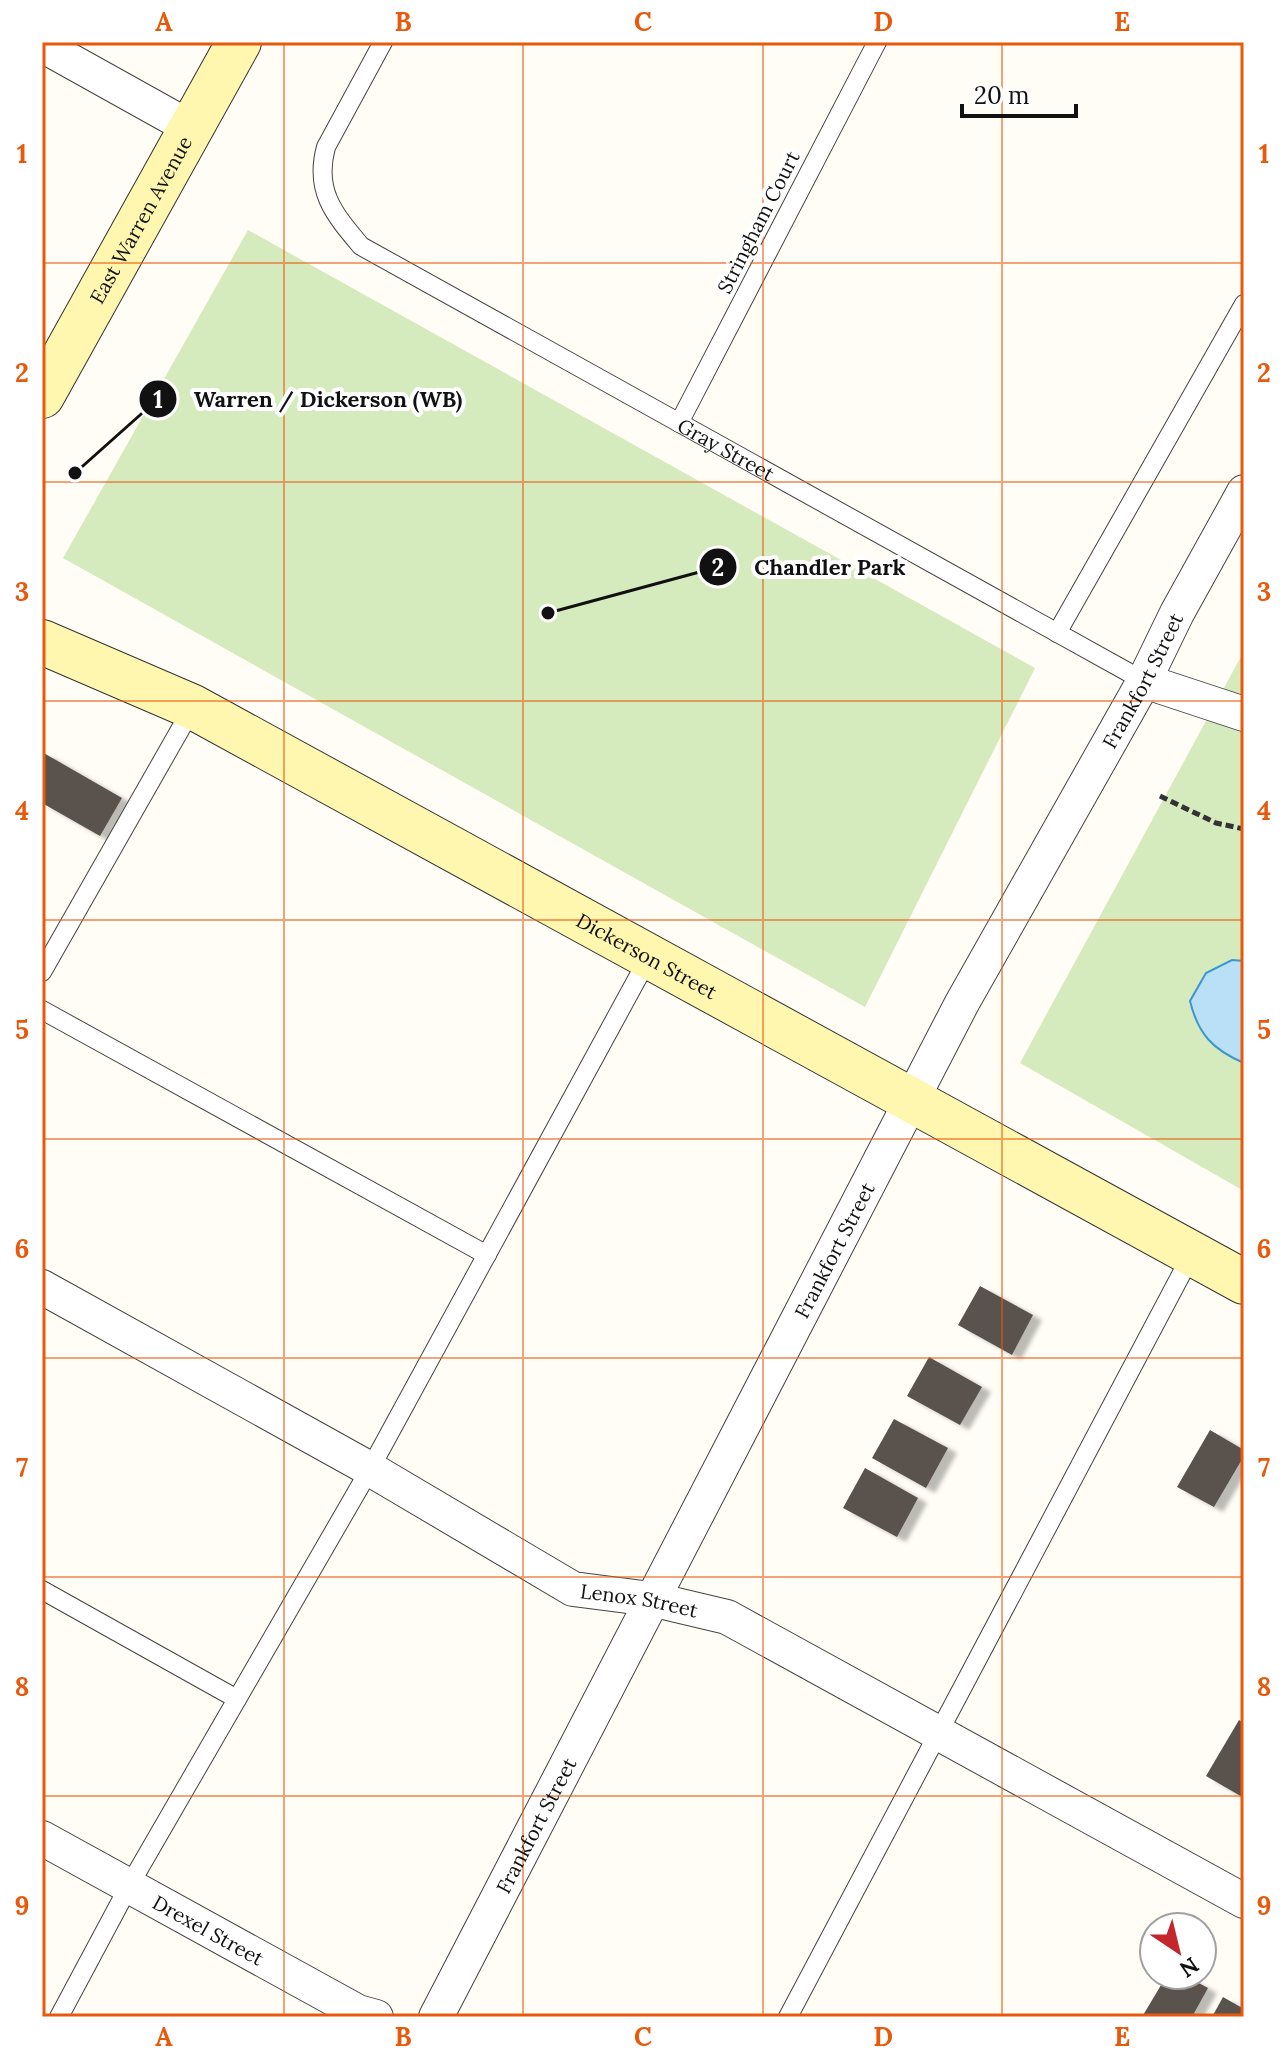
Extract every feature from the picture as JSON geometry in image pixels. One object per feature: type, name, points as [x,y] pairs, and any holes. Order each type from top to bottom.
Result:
[{"type":"street","name":"East Warren Avenue","points":[[42,396],[237,43]]},
{"type":"street","points":[[42,45],[191,128]]},
{"type":"street","name":"Frankfort Street","points":[[436,2017],[962,1003],[1144,681],[1177,613],[1244,492]]},
{"type":"street","name":"Dickerson Street","points":[[42,642],[193,707],[1244,1282]]},
{"type":"street","points":[[1144,681],[1244,714]]},
{"type":"street","name":"Lenox Street","points":[[42,1287],[370,1469],[573,1589],[651,1599],[727,1617],[1244,1901]]},
{"type":"street","name":"Drexel Street","points":[[42,1838],[358,2012],[376,2017]]},
{"type":"lane","name":"Gray Street","points":[[383,42],[326,147],[322,161],[326,199],[361,246],[1144,681]]},
{"type":"lane","name":"Stringham Court","points":[[679,423],[877,42]]},
{"type":"lane","points":[[1057,633],[1244,304]]},
{"type":"lane","points":[[42,972],[193,707]]},
{"type":"lane","points":[[59,2017],[129,1886],[370,1469],[650,956]]},
{"type":"lane","points":[[42,1010],[487,1255]]},
{"type":"lane","points":[[788,2017],[1192,1254]]},
{"type":"lane","points":[[42,1590],[237,1699]]},
{"type":"path","points":[[1160,796],[1216,823],[1244,829]]},
{"type":"green space","points":[[248,230],[1035,668],[865,1007],[63,558]]},
{"type":"green space","points":[[1244,651],[1244,1191],[1020,1063]]},
{"type":"water","points":[[1232,960],[1244,961],[1244,1063],[1208,1040],[1197,1023],[1190,1001],[1206,973]]},
{"type":"building","points":[[42,752],[122,798],[100,836],[42,803]]},
{"type":"building","points":[[980,1286],[1033,1315],[1012,1355],[958,1325]]},
{"type":"building","points":[[929,1357],[982,1387],[960,1425],[907,1396]]},
{"type":"building","points":[[894,1419],[948,1448],[926,1488],[872,1458]]},
{"type":"building","points":[[1210,1430],[1244,1450],[1244,1456],[1214,1507],[1177,1487]]},
{"type":"building","points":[[865,1468],[918,1498],[897,1537],[843,1508]]},
{"type":"building","points":[[1239,1720],[1244,1723],[1244,1798],[1206,1776]]},
{"type":"building","points":[[1157,1991],[1206,1991],[1192,2017],[1142,2017]]},
{"type":"building","points":[[1223,1997],[1244,2009],[1244,2017],[1212,2017]]},
{"type":"place","name":"Warren / Dickerson (WB)","points":[[75,473]]},
{"type":"place","name":"Chandler Park","points":[[548,613]]}]
